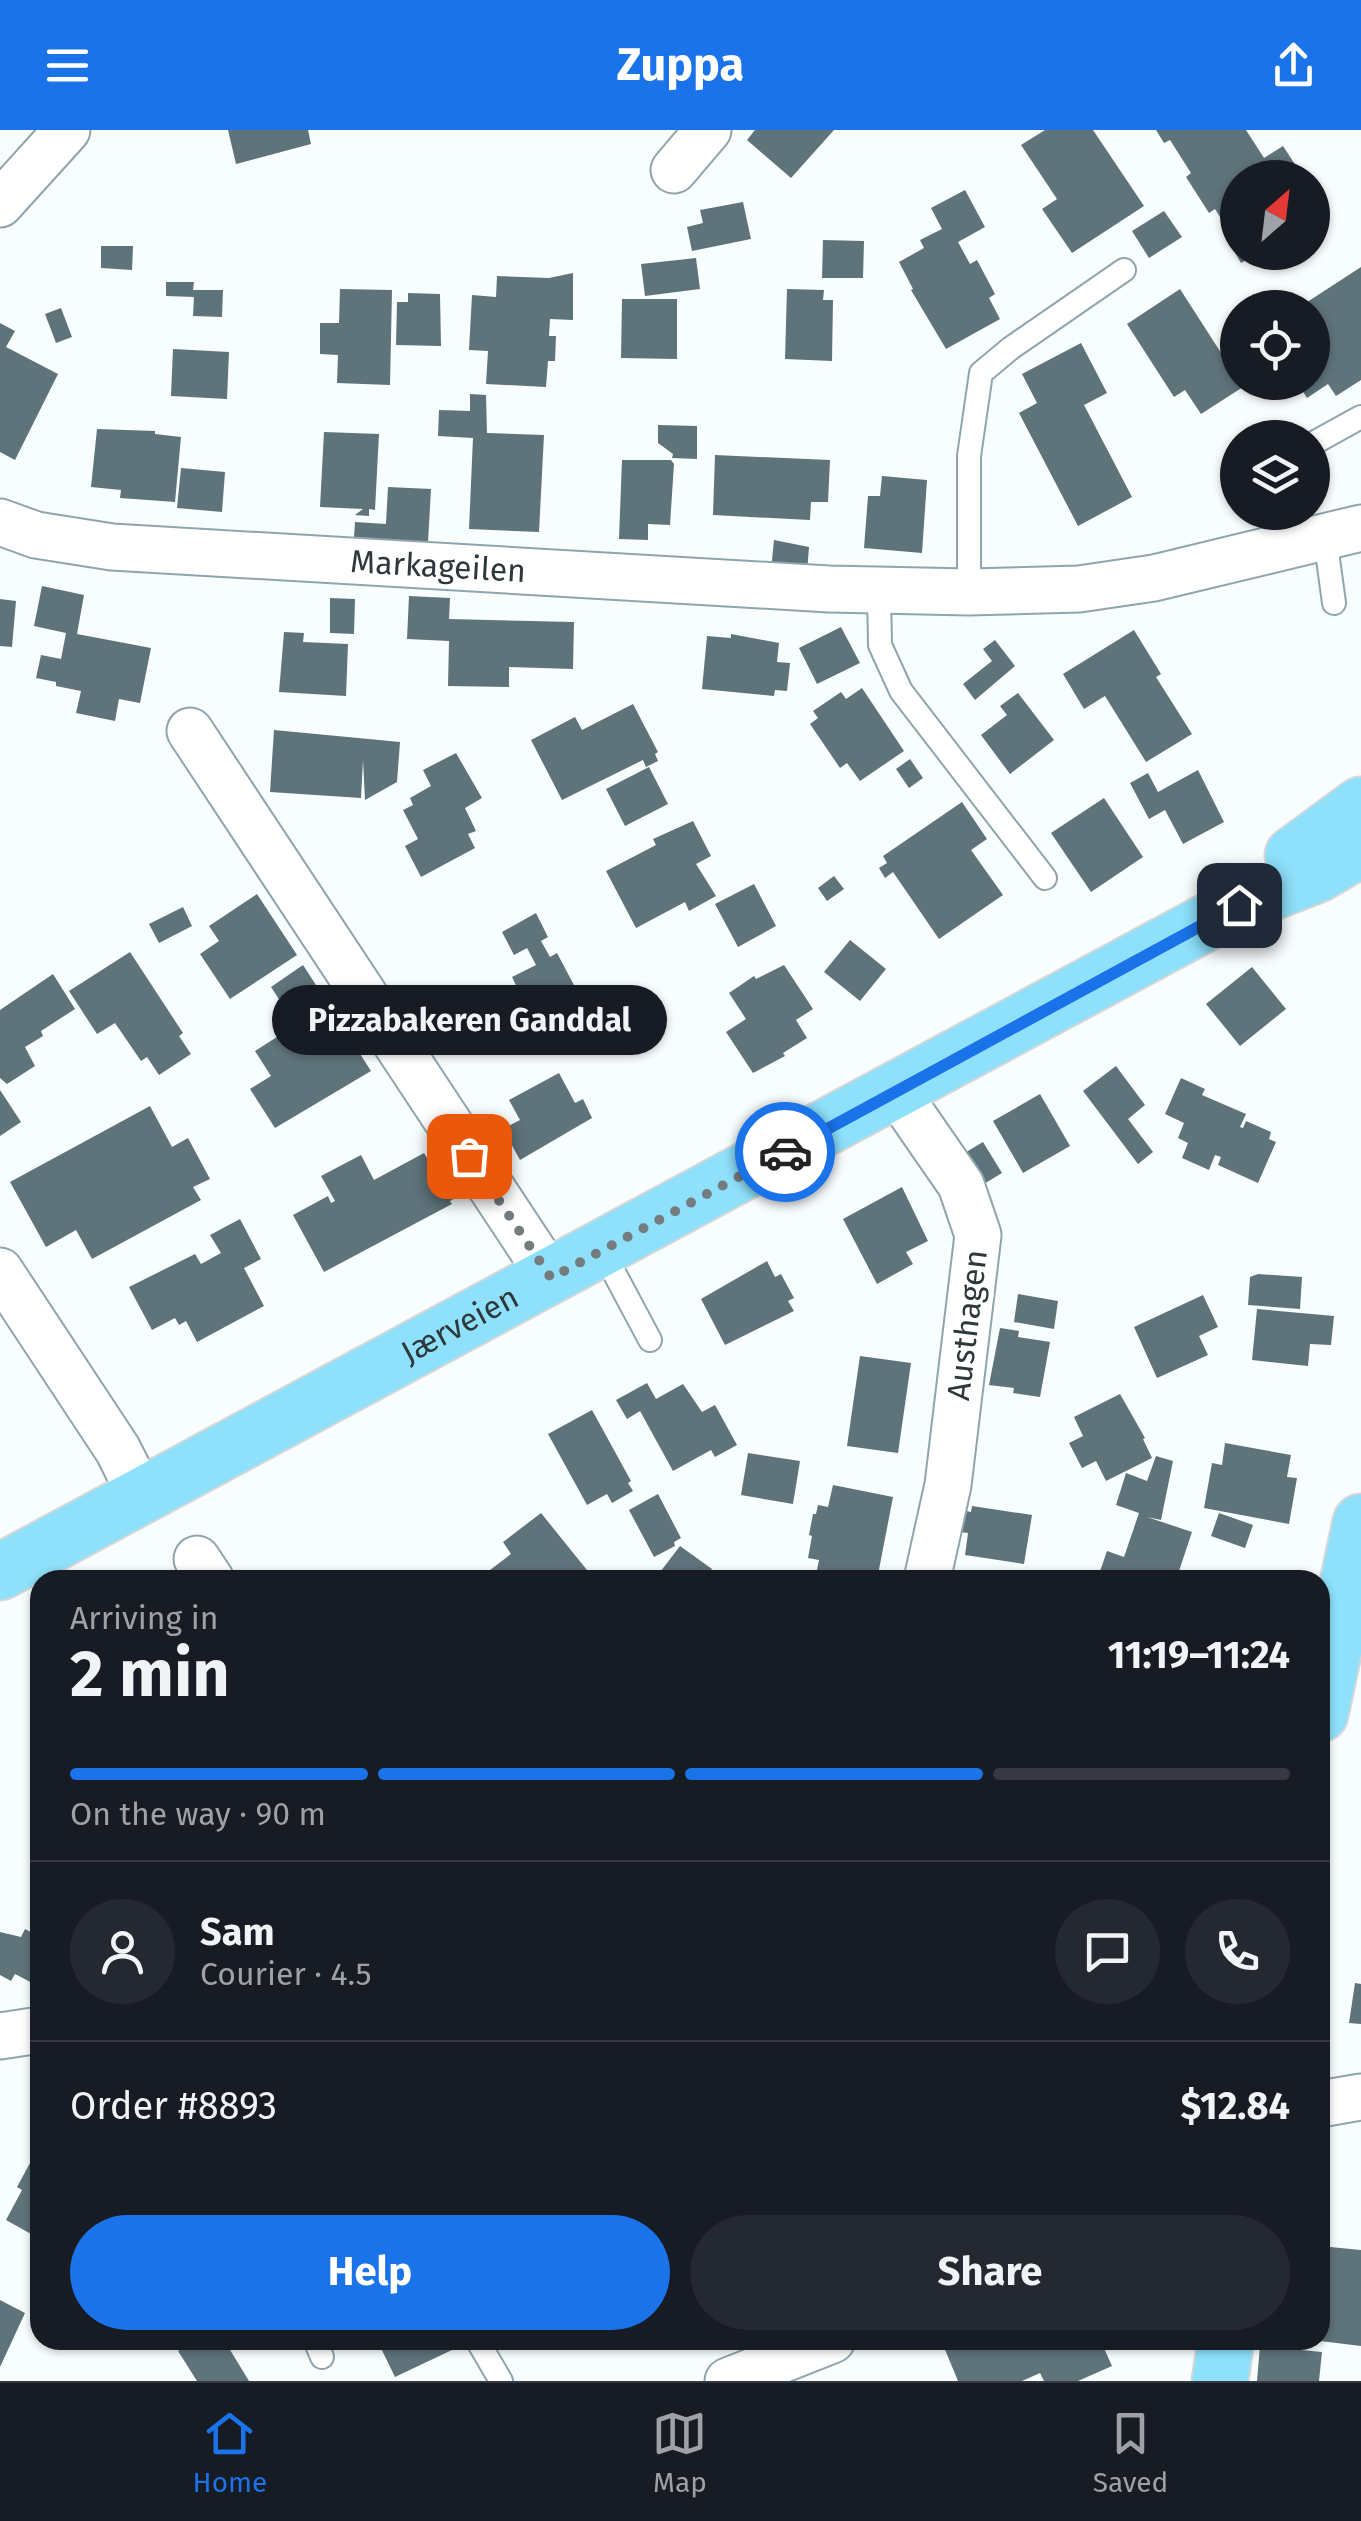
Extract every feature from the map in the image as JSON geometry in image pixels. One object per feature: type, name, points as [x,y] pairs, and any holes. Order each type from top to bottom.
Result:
[{"type":"main road","name":"Jærveien","points":[[1239,905],[1302,846],[1361,805]]},
{"type":"main road","name":"Jærveien","points":[[0,1572],[1239,905],[1318,874],[1361,849]]},
{"type":"main road","points":[[1330,1667],[1361,1522]]},
{"type":"main road","points":[[1220,2381],[1225,2350]]},
{"type":"street","points":[[674,170],[708,130]]},
{"type":"street","points":[[0,204],[58,133]]},
{"type":"street","name":"Markageilen","points":[[0,522],[36,535],[112,547],[969,592],[1079,590],[1154,578],[1343,533]]},
{"type":"street","points":[[190,730],[551,1278]]},
{"type":"street","name":"Austhagen","points":[[896,1091],[962,1185],[978,1235],[948,1485],[929,1570]]},
{"type":"street","points":[[0,1271],[118,1450],[140,1494]]},
{"type":"street","points":[[0,2036],[30,2032]]},
{"type":"street","points":[[1330,2102],[1361,2097]]},
{"type":"street","points":[[728,2381],[762,2352]]},
{"type":"lane","points":[[969,592],[970,456],[981,373],[1124,270]]},
{"type":"lane","points":[[1330,434],[1361,417]]},
{"type":"lane","points":[[1334,603],[1343,533]]},
{"type":"lane","points":[[879,590],[880,644],[901,691],[1045,878]]},
{"type":"lane","points":[[602,1250],[650,1340]]},
{"type":"lane","points":[[482,2350],[500,2381]]},
{"type":"building","points":[[228,130],[308,130],[311,144],[236,164]]},
{"type":"building","points":[[755,130],[834,130],[791,178],[747,140]]},
{"type":"building","points":[[1045,130],[1093,130],[1144,206],[1072,253],[1042,209],[1057,199],[1021,145]]},
{"type":"building","points":[[1156,130],[1246,130],[1264,158],[1283,146],[1292,160],[1220,160],[1220,217],[1215,209],[1209,213],[1186,177],[1191,173],[1170,140],[1164,143]]},
{"type":"building","points":[[965,190],[985,227],[958,242],[970,264],[977,260],[995,294],[989,298],[1000,319],[946,349],[899,262],[924,248],[920,240],[942,229],[931,208]]},
{"type":"building","points":[[743,202],[751,239],[692,251],[687,227],[703,223],[700,210]]},
{"type":"building","points":[[1164,211],[1182,237],[1149,258],[1132,231]]},
{"type":"building","points":[[823,240],[864,241],[863,278],[822,278]]},
{"type":"building","points":[[101,246],[133,246],[132,270],[101,268]]},
{"type":"building","points":[[696,258],[700,289],[645,296],[641,264]]},
{"type":"building","points":[[1361,267],[1361,380],[1336,396],[1330,387],[1330,290],[1326,290]]},
{"type":"building","points":[[573,273],[573,320],[550,319],[549,336],[556,336],[555,361],[548,361],[546,387],[486,384],[488,351],[469,350],[472,295],[496,297],[497,276],[549,278]]},
{"type":"building","points":[[166,282],[194,282],[193,290],[223,290],[222,317],[193,316],[194,297],[166,296]]},
{"type":"building","points":[[340,289],[392,290],[390,385],[337,383],[338,355],[320,354],[320,323],[339,323]]},
{"type":"building","points":[[787,289],[824,290],[823,300],[833,300],[832,361],[785,359]]},
{"type":"building","points":[[1180,289],[1220,351],[1223,400],[1201,414],[1185,390],[1174,397],[1127,324]]},
{"type":"building","points":[[408,293],[440,294],[441,346],[396,345],[397,302],[408,302]]},
{"type":"building","points":[[622,299],[677,299],[677,359],[621,358]]},
{"type":"building","points":[[61,308],[72,337],[56,343],[45,314]]},
{"type":"building","points":[[0,323],[15,331],[6,347],[58,374],[15,460],[0,452]]},
{"type":"building","points":[[1081,343],[1107,393],[1084,405],[1132,497],[1078,526],[1019,413],[1037,403],[1022,374]]},
{"type":"building","points":[[173,349],[229,352],[227,399],[171,396]]},
{"type":"building","points":[[470,394],[486,395],[487,433],[544,435],[539,532],[469,529],[473,438],[438,436],[439,410],[470,411]]},
{"type":"building","points":[[658,425],[697,426],[697,459],[672,458],[673,454],[658,443]]},
{"type":"building","points":[[97,429],[155,431],[181,437],[175,502],[120,498],[121,490],[91,487]]},
{"type":"building","points":[[324,432],[379,434],[375,510],[369,509],[369,516],[355,515],[363,509],[320,507]]},
{"type":"building","points":[[715,455],[830,460],[828,502],[811,502],[810,520],[713,515]]},
{"type":"building","points":[[622,460],[671,460],[674,464],[670,525],[648,524],[648,540],[619,539]]},
{"type":"building","points":[[181,468],[225,472],[222,512],[177,508]]},
{"type":"building","points":[[882,476],[927,480],[922,553],[864,548],[868,496],[880,496]]},
{"type":"building","points":[[388,487],[431,489],[428,542],[354,537],[355,522],[386,524]]},
{"type":"building","points":[[774,540],[809,547],[807,573],[771,570]]},
{"type":"building","points":[[42,586],[84,595],[77,634],[151,648],[140,703],[119,699],[115,721],[76,713],[81,691],[36,678],[41,655],[61,659],[66,633],[34,626]]},
{"type":"building","points":[[409,596],[450,598],[449,619],[574,622],[573,669],[509,667],[509,687],[448,686],[449,641],[407,639]]},
{"type":"building","points":[[330,598],[355,599],[354,634],[330,633]]},
{"type":"building","points":[[0,599],[16,601],[12,647],[0,646]]},
{"type":"building","points":[[841,627],[860,663],[817,684],[799,648]]},
{"type":"building","points":[[1134,630],[1161,674],[1156,677],[1192,734],[1146,762],[1105,696],[1084,709],[1063,674]]},
{"type":"building","points":[[284,632],[304,633],[303,642],[348,644],[346,696],[279,692]]},
{"type":"building","points":[[731,634],[779,643],[777,662],[790,663],[787,691],[775,690],[774,696],[702,689],[707,636],[731,638]]},
{"type":"building","points":[[995,640],[1015,666],[975,700],[963,684],[992,661],[983,649]]},
{"type":"building","points":[[862,688],[904,751],[860,781],[847,763],[840,768],[810,724],[818,718],[813,711],[841,692],[846,699]]},
{"type":"building","points":[[1018,693],[1054,740],[1010,774],[981,735],[1007,715],[1000,706]]},
{"type":"building","points":[[633,704],[658,752],[658,761],[646,767],[643,760],[562,800],[531,740],[575,717],[582,730]]},
{"type":"building","points":[[274,730],[400,742],[397,782],[365,800],[363,760],[361,798],[270,792]]},
{"type":"building","points":[[456,753],[482,798],[465,808],[476,831],[468,834],[475,848],[421,877],[405,846],[418,839],[403,810],[413,805],[410,798],[431,786],[423,770]]},
{"type":"building","points":[[910,759],[923,778],[909,788],[896,769]]},
{"type":"building","points":[[649,767],[668,804],[625,826],[606,789]]},
{"type":"building","points":[[1198,770],[1224,822],[1183,844],[1165,810],[1149,819],[1130,783],[1148,773],[1158,792]]},
{"type":"building","points":[[1104,798],[1143,857],[1091,892],[1051,833]]},
{"type":"building","points":[[962,802],[987,839],[971,850],[1003,895],[939,939],[893,872],[885,878],[879,868],[887,863],[883,856]]},
{"type":"building","points":[[693,821],[711,856],[696,864],[716,896],[689,911],[685,902],[636,928],[606,871],[656,845],[653,839]]},
{"type":"building","points":[[834,876],[844,889],[827,901],[818,888]]},
{"type":"building","points":[[754,884],[776,926],[738,947],[715,904]]},
{"type":"building","points":[[257,894],[297,955],[230,999],[200,954],[219,941],[209,926]]},
{"type":"building","points":[[183,907],[192,926],[159,943],[149,924]]},
{"type":"building","points":[[536,913],[548,937],[541,941],[550,957],[557,953],[584,1004],[533,1030],[512,977],[536,965],[527,948],[514,955],[502,932]]},
{"type":"building","points":[[850,940],[886,969],[860,1001],[824,972]]},
{"type":"building","points":[[130,952],[183,1033],[179,1036],[191,1054],[159,1075],[147,1057],[141,1061],[115,1023],[97,1034],[69,991]]},
{"type":"building","points":[[303,965],[318,988],[286,1010],[271,987]]},
{"type":"building","points":[[784,965],[813,1009],[796,1020],[807,1038],[783,1053],[785,1056],[753,1073],[726,1032],[746,1019],[729,993],[754,976],[756,979]]},
{"type":"building","points":[[1252,967],[1286,1009],[1240,1046],[1206,1004]]},
{"type":"building","points":[[53,974],[75,1009],[41,1031],[43,1036],[25,1047],[35,1066],[7,1084],[0,1078],[0,1010]]},
{"type":"building","points":[[302,1021],[318,1046],[344,1029],[371,1071],[275,1128],[250,1089],[271,1076],[255,1051]]},
{"type":"building","points":[[1116,1066],[1145,1105],[1128,1119],[1153,1152],[1138,1164],[1083,1091]]},
{"type":"building","points":[[559,1073],[575,1103],[583,1099],[592,1118],[520,1160],[503,1129],[520,1120],[509,1100]]},
{"type":"building","points":[[1181,1078],[1205,1089],[1202,1095],[1246,1114],[1240,1127],[1246,1121],[1271,1132],[1269,1139],[1276,1142],[1258,1183],[1218,1165],[1221,1157],[1215,1155],[1209,1170],[1182,1158],[1188,1143],[1178,1138],[1184,1123],[1165,1114]]},
{"type":"building","points":[[0,1090],[21,1122],[0,1136]]},
{"type":"building","points":[[1040,1094],[1070,1146],[1023,1173],[993,1121]]},
{"type":"building","points":[[150,1106],[172,1147],[188,1138],[210,1179],[193,1187],[201,1200],[92,1259],[76,1230],[46,1247],[10,1182]]},
{"type":"building","points":[[983,1142],[1002,1173],[977,1188],[958,1157]]},
{"type":"building","points":[[424,1153],[433,1168],[450,1160],[467,1192],[450,1201],[452,1204],[324,1272],[293,1215],[328,1196],[331,1203],[335,1201],[321,1176],[361,1155],[374,1180]]},
{"type":"building","points":[[902,1187],[928,1241],[906,1252],[913,1264],[877,1284],[843,1219]]},
{"type":"building","points":[[240,1219],[261,1259],[244,1268],[264,1306],[197,1342],[186,1321],[179,1325],[175,1318],[152,1330],[129,1287],[195,1254],[201,1264],[221,1253],[210,1235]]},
{"type":"building","points":[[767,1261],[775,1277],[781,1274],[794,1298],[788,1301],[794,1311],[725,1345],[701,1299]]},
{"type":"building","points":[[1250,1277],[1302,1277],[1300,1309],[1248,1305]]},
{"type":"building","points":[[1018,1294],[1058,1301],[1054,1329],[1014,1322]]},
{"type":"building","points":[[1203,1295],[1218,1327],[1199,1336],[1208,1355],[1157,1378],[1134,1327]]},
{"type":"building","points":[[1257,1309],[1334,1316],[1331,1345],[1310,1344],[1308,1366],[1252,1360]]},
{"type":"building","points":[[1000,1328],[1019,1331],[1018,1337],[1050,1342],[1040,1397],[989,1385]]},
{"type":"building","points":[[860,1356],[911,1363],[898,1453],[847,1446]]},
{"type":"building","points":[[647,1383],[656,1399],[683,1384],[702,1412],[715,1405],[737,1445],[715,1457],[711,1450],[673,1471],[640,1411],[627,1419],[616,1400]]},
{"type":"building","points":[[1120,1394],[1152,1458],[1106,1481],[1096,1461],[1082,1468],[1069,1443],[1083,1436],[1074,1417]]},
{"type":"building","points":[[592,1410],[633,1491],[612,1503],[607,1494],[587,1505],[548,1434]]},
{"type":"building","points":[[1225,1443],[1291,1455],[1287,1477],[1297,1478],[1289,1524],[1204,1508],[1212,1463],[1222,1465]]},
{"type":"building","points":[[748,1453],[800,1461],[793,1504],[741,1495]]},
{"type":"building","points":[[1156,1456],[1173,1461],[1161,1520],[1147,1517],[1192,1532],[1179,1570],[1100,1570],[1107,1551],[1124,1557],[1139,1513],[1116,1505],[1126,1473],[1147,1481]]},
{"type":"building","points":[[833,1485],[893,1497],[879,1570],[817,1570],[819,1560],[808,1558],[812,1536],[809,1535],[818,1505],[828,1507]]},
{"type":"building","points":[[658,1494],[681,1538],[674,1542],[675,1546],[654,1557],[629,1510]]},
{"type":"building","points":[[972,1506],[1032,1515],[1024,1564],[965,1555],[968,1533],[953,1531],[957,1509],[971,1512]]},
{"type":"building","points":[[541,1513],[587,1570],[490,1570],[511,1554],[503,1542]]},
{"type":"building","points":[[1219,1513],[1253,1525],[1245,1548],[1211,1536]]},
{"type":"building","points":[[680,1546],[712,1569],[711,1570],[662,1570]]},
{"type":"building","points":[[25,1929],[30,1932],[30,1982],[15,1974],[11,1981],[0,1975],[0,1932],[21,1937]]},
{"type":"building","points":[[1355,1983],[1361,1984],[1361,2024],[1349,2023]]},
{"type":"building","points":[[30,2163],[30,2233],[6,2220],[22,2190],[17,2187]]},
{"type":"building","points":[[1330,2247],[1361,2250],[1361,2346],[1330,2342]]},
{"type":"building","points":[[0,2300],[25,2313],[0,2367]]},
{"type":"building","points":[[230,2350],[249,2381],[197,2381],[178,2351]]},
{"type":"building","points":[[382,2350],[452,2350],[395,2377]]},
{"type":"building","points":[[945,2350],[1105,2350],[1112,2366],[1078,2381],[1044,2381],[1040,2373],[1022,2381],[958,2381]]},
{"type":"building","points":[[1260,2350],[1322,2352],[1319,2381],[1257,2381]]},
{"type":"way so far","points":[[469,1156],[551,1278],[785,1152]]},
{"type":"place","name":"Pizzabakeren Ganddal","points":[[469,1156]]},
{"type":"route","points":[[785,1152],[1239,905]]}]
